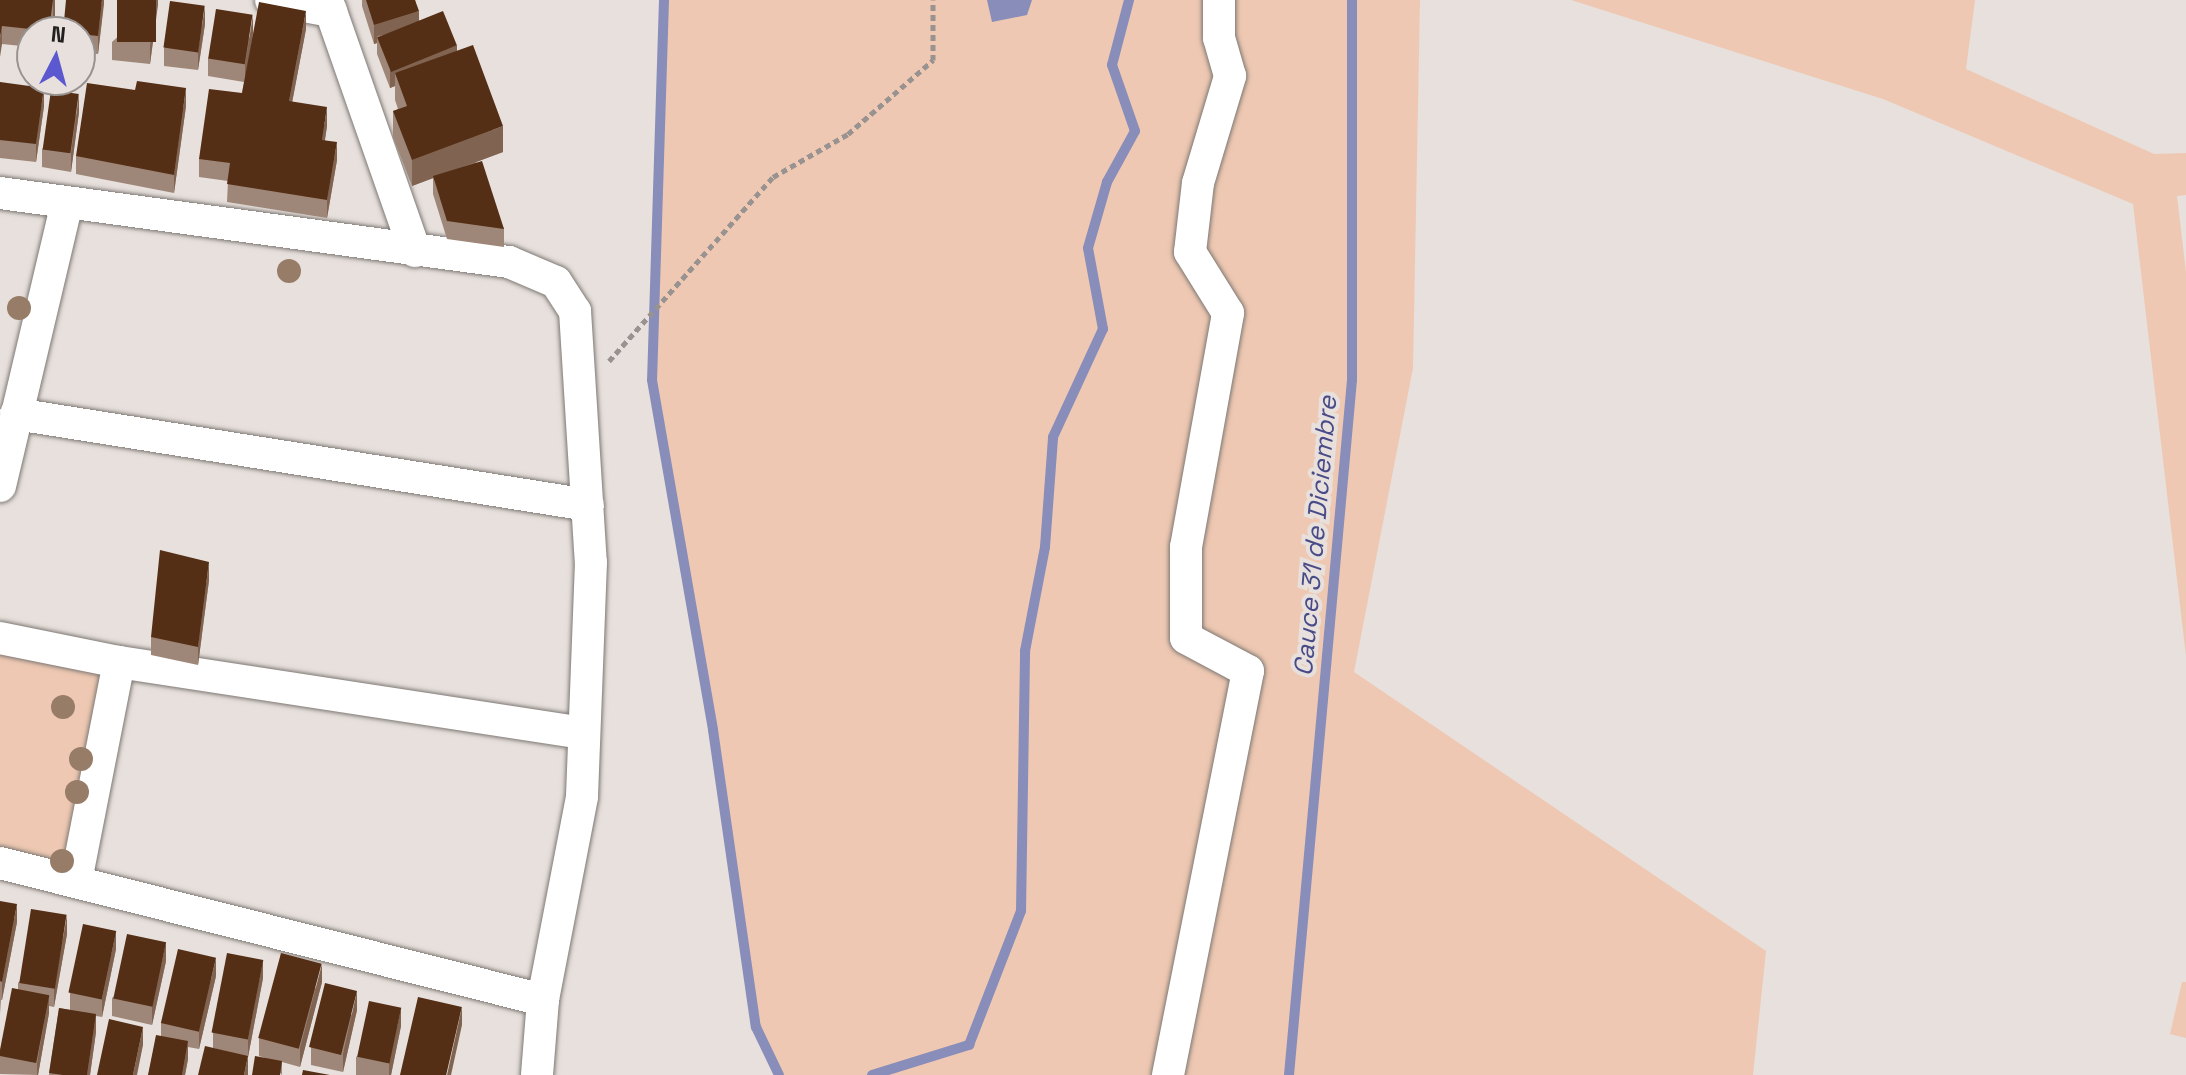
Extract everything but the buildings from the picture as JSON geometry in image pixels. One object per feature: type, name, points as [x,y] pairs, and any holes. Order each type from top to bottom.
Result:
[{"type":"street","points":[[271,0],[329,5],[415,251]]},
{"type":"street","points":[[1168,1075],[1248,671],[1186,638],[1186,547],[1228,313],[1190,252],[1198,183],[1230,76],[1219,38],[1219,0]]},
{"type":"street","points":[[0,193],[509,262],[556,282],[575,311],[582,381],[591,562],[582,797],[543,1000],[537,1075]]},
{"type":"street","points":[[0,486],[67,203]]},
{"type":"street","points":[[16,414],[588,505]]},
{"type":"street","points":[[0,638],[119,662],[583,733]]},
{"type":"street","points":[[76,881],[119,662]]},
{"type":"street","points":[[0,863],[543,1000]]},
{"type":"path","points":[[582,381],[613,357],[773,177],[848,134],[933,60],[933,0]]},
{"type":"shaded area","points":[[664,0],[1420,0],[1413,368],[1354,672],[1766,951],[1753,1075],[779,1075],[756,1027],[713,730],[652,380]]},
{"type":"shaded area","points":[[1571,0],[1975,0],[1966,69],[2154,154],[2186,153],[2186,195],[2177,196],[2186,272],[2186,656],[2133,204],[1883,99]]},
{"type":"shaded area","points":[[0,638],[119,662],[76,881],[0,863]]},
{"type":"shaded area","points":[[2182,982],[2186,982],[2186,1038],[2170,1034]]},
{"type":"water","points":[[987,0],[1032,0],[1027,15],[992,22]]},
{"type":"waterway","points":[[664,0],[652,380],[713,730],[756,1027],[779,1075]]},
{"type":"waterway","points":[[872,1075],[969,1045],[1021,911],[1025,651],[1045,547],[1053,437],[1103,329],[1088,248],[1107,182],[1135,131],[1112,65],[1129,0]]},
{"type":"waterway","name":"Cauce 31 de Diciembre","points":[[1289,1075],[1352,380],[1352,0]]}]
